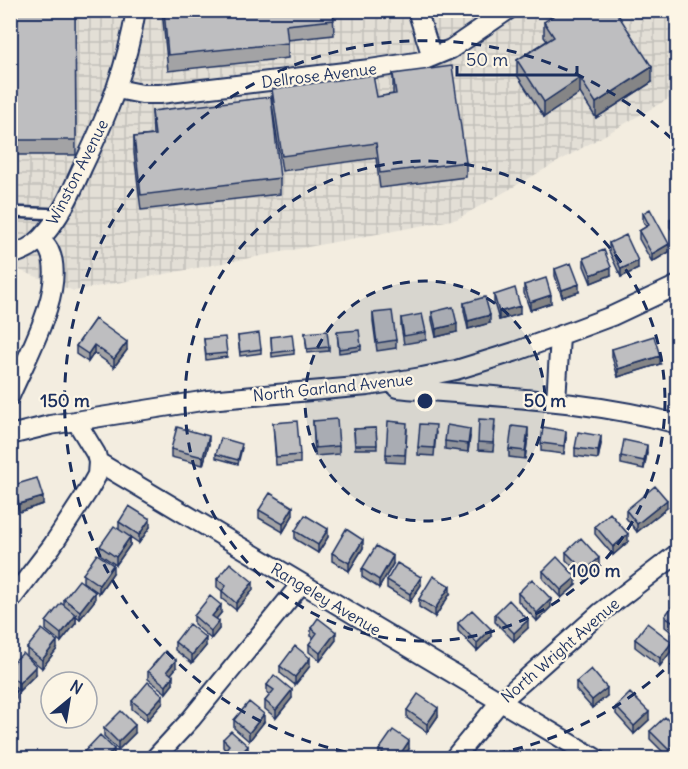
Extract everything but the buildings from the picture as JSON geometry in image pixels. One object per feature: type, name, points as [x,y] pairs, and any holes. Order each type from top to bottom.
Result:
[{"type":"street","name":"Winston Avenue","points":[[10,396],[38,333],[53,292],[52,262],[49,250],[40,239],[59,214],[104,122],[117,88],[136,10]]},
{"type":"street","points":[[417,10],[432,57]]},
{"type":"street","name":"Dellrose Avenue","points":[[117,88],[142,94],[160,94],[370,69],[432,57],[452,49],[508,10]]},
{"type":"street","points":[[10,255],[33,245],[40,239]]},
{"type":"street","name":"North Garland Avenue","points":[[10,435],[76,421],[208,400],[368,386],[456,369],[560,336],[612,316],[678,285]]},
{"type":"street","points":[[556,401],[560,336]]},
{"type":"street","points":[[368,386],[556,401],[678,424]]},
{"type":"street","points":[[10,602],[52,546],[97,475],[96,454],[76,421]]},
{"type":"street","name":"Rangeley Avenue","points":[[98,462],[595,759]]},
{"type":"street","name":"North Wright Avenue","points":[[454,759],[500,702],[600,613],[678,553]]},
{"type":"street","points":[[155,759],[301,584]]},
{"type":"lane","points":[[10,212],[59,214]]},
{"type":"shaded area","points":[[10,11],[677,11],[677,94],[457,219],[74,291],[11,267]]}]
